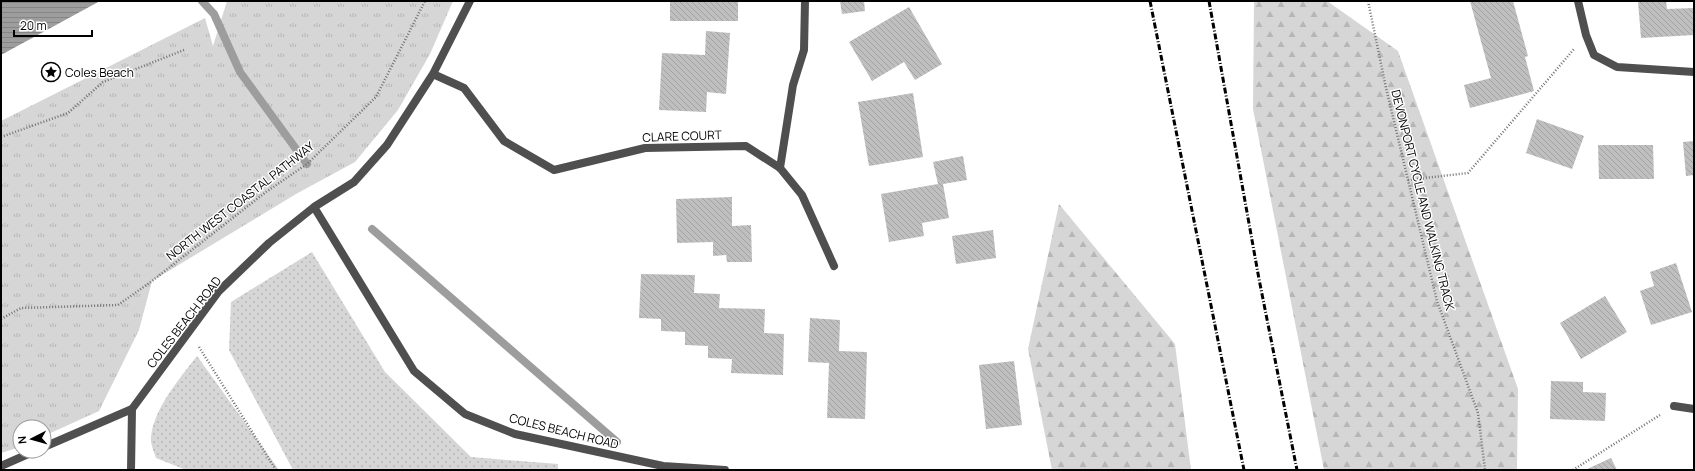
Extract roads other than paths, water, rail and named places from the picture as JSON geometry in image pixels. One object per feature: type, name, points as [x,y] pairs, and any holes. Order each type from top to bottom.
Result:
[{"type":"street","name":"COLES BEACH ROAD","points":[[132,409],[219,292],[269,243],[314,207],[354,182],[387,145],[433,74],[470,1]]},
{"type":"street","points":[[780,168],[793,85],[804,50],[805,1]]},
{"type":"street","points":[[1578,1],[1586,35],[1594,55],[1617,67],[1694,72]]},
{"type":"street","name":"CLARE COURT","points":[[433,74],[464,88],[504,141],[554,170],[645,148],[746,146],[780,168],[802,194],[834,266]]},
{"type":"street","name":"COLES BEACH ROAD","points":[[314,207],[414,371],[465,414],[516,434],[663,466],[725,470]]},
{"type":"street","points":[[1674,406],[1694,409]]},
{"type":"street","points":[[52,444],[132,409],[131,470]]},
{"type":"street","points":[[1,466],[17,459]]},
{"type":"waterway","points":[[202,1],[214,14],[240,72],[307,164]]},
{"type":"waterway","points":[[372,229],[617,442]]},
{"type":"railway","points":[[1150,1],[1244,470]]},
{"type":"railway","points":[[1209,1],[1259,279],[1297,470]]},
{"type":"place","name":"Coles Beach","points":[[51,72]]}]
